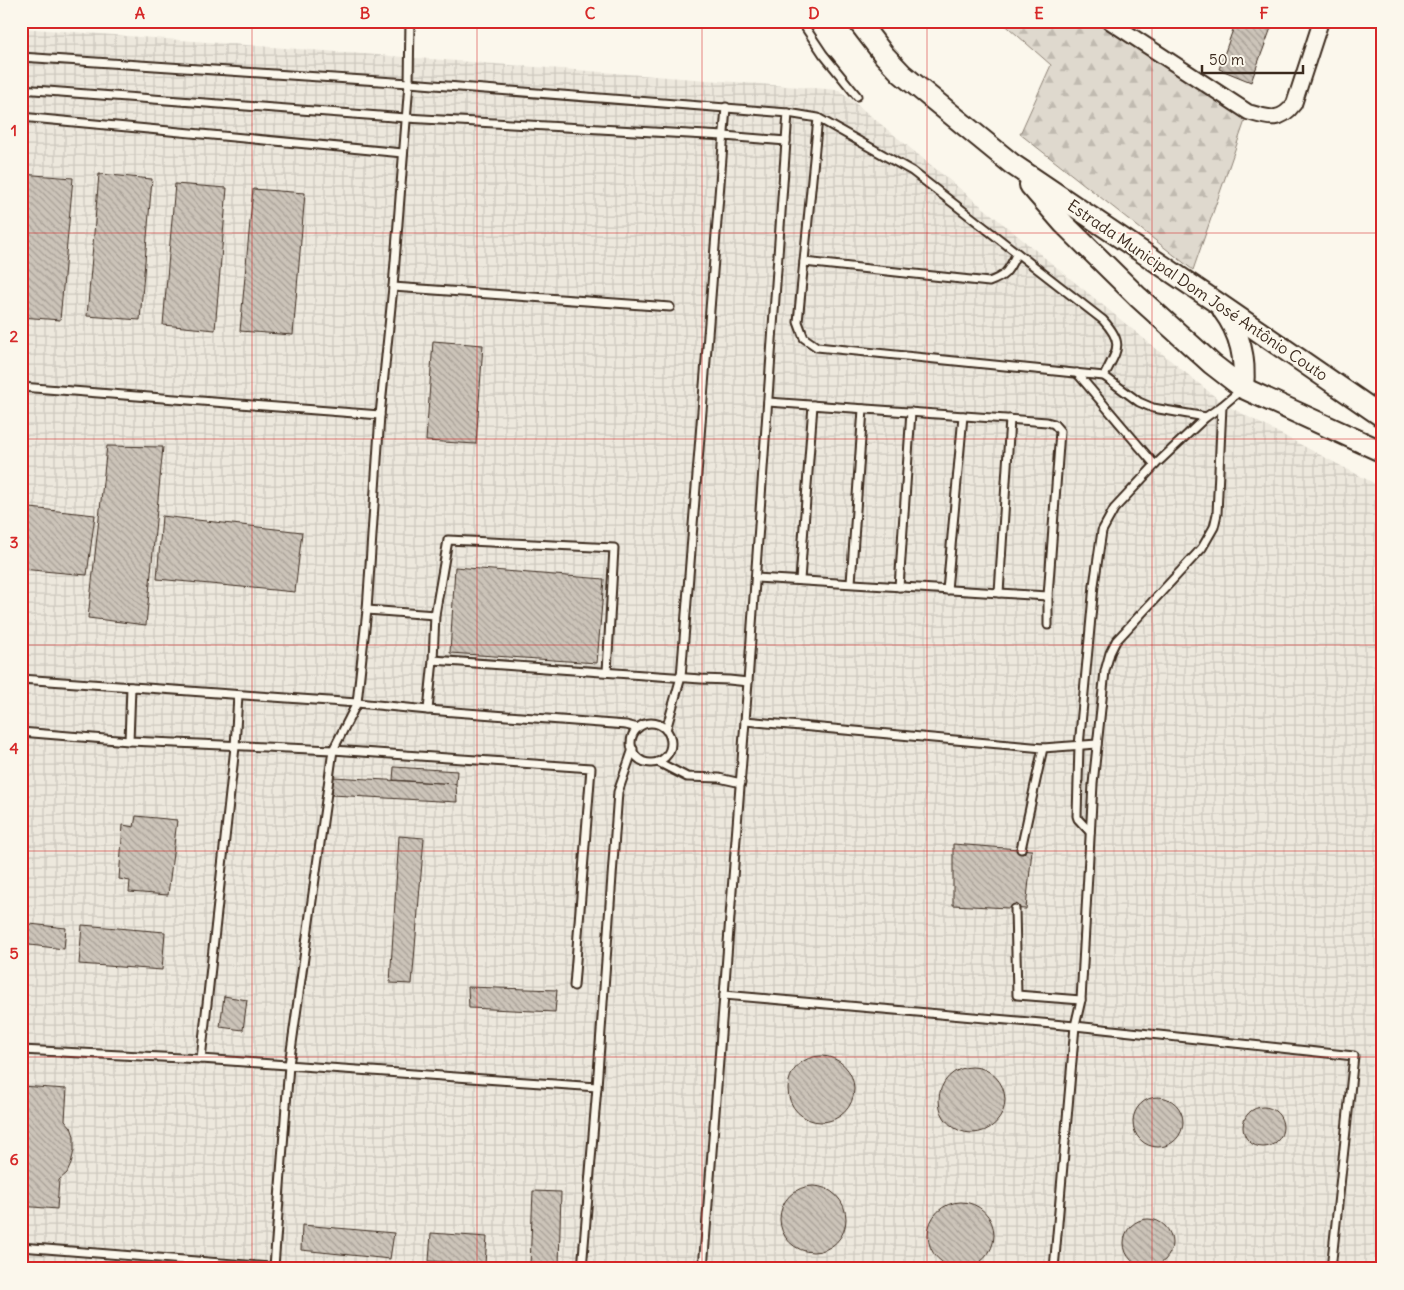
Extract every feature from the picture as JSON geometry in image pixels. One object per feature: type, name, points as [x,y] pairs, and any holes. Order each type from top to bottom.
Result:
[{"type":"main road","name":"Estrada Municipal Dom José Antônio Couto","points":[[858,21],[884,55],[902,74],[1012,164],[1383,417]]},
{"type":"main road","name":"Estrada Municipal Dom José Antônio Couto","points":[[1012,164],[1064,224],[1138,297],[1212,364],[1243,388],[1383,452]]},
{"type":"main road","points":[[1216,302],[1231,321],[1241,343],[1244,365],[1243,388]]},
{"type":"main road","points":[[1212,364],[1224,361],[1231,356],[1241,343]]},
{"type":"street","points":[[1109,21],[1248,112],[1267,118],[1280,117],[1288,113],[1294,104],[1321,21]]},
{"type":"lane","points":[[274,1267],[289,1066],[333,750],[357,702],[367,610],[380,415],[393,287],[409,83],[410,21]]},
{"type":"lane","points":[[801,21],[823,54],[857,96]]},
{"type":"lane","points":[[21,57],[409,83],[726,107],[818,118],[912,170],[1103,320],[1113,331],[1117,339],[1116,351],[1104,376]]},
{"type":"lane","points":[[21,89],[406,118],[786,141]]},
{"type":"lane","points":[[666,730],[681,678],[726,107]]},
{"type":"lane","points":[[703,1269],[756,578],[788,113]]},
{"type":"lane","points":[[21,117],[403,153]]},
{"type":"lane","points":[[818,118],[798,322],[804,338],[817,348],[1104,376],[1139,402],[1153,408],[1206,417]]},
{"type":"lane","points":[[804,262],[989,282],[1002,277],[1008,271],[1017,253]]},
{"type":"lane","points":[[393,287],[670,307]]},
{"type":"lane","points":[[1077,373],[1155,465]]},
{"type":"lane","points":[[21,387],[380,415]]},
{"type":"lane","points":[[1090,832],[1077,816],[1079,746],[1094,585],[1102,531],[1114,509],[1155,465],[1206,417],[1243,388]]},
{"type":"lane","points":[[768,402],[1010,419],[1054,424],[1060,431],[1048,596],[1048,625]]},
{"type":"lane","points":[[800,580],[813,405]]},
{"type":"lane","points":[[1054,1269],[1075,1026],[1081,1000],[1090,832],[1105,671],[1110,653],[1116,641],[1202,548],[1214,527],[1217,514],[1222,406]]},
{"type":"lane","points":[[851,584],[863,409]]},
{"type":"lane","points":[[899,587],[911,412]]},
{"type":"lane","points":[[947,590],[963,416]]},
{"type":"lane","points":[[999,593],[1010,419]]},
{"type":"lane","points":[[428,710],[435,616],[448,540],[614,548],[607,672]]},
{"type":"lane","points":[[756,578],[1048,596]]},
{"type":"lane","points":[[367,610],[435,616]]},
{"type":"lane","points":[[433,660],[748,682]]},
{"type":"lane","points":[[21,679],[357,702],[428,710],[626,725],[638,728]]},
{"type":"lane","points":[[128,741],[131,687]]},
{"type":"lane","points":[[201,1059],[235,746],[238,695]]},
{"type":"lane","points":[[745,721],[1043,748],[1097,744]]},
{"type":"lane","points":[[653,723],[660,725],[666,730],[670,736],[671,744],[669,752],[664,758],[658,762],[650,763],[643,761],[637,756],[632,742],[638,728],[645,724],[653,723]]},
{"type":"lane","points":[[21,732],[128,741],[333,750],[591,768],[574,986]]},
{"type":"lane","points":[[1021,849],[1043,748]]},
{"type":"lane","points":[[582,1269],[618,792],[633,749]]},
{"type":"lane","points":[[658,762],[687,776],[719,778],[740,783]]},
{"type":"lane","points":[[1015,909],[1017,995],[1081,1000]]},
{"type":"lane","points":[[724,995],[1075,1026],[1354,1056],[1331,1269]]},
{"type":"lane","points":[[21,1050],[201,1059],[597,1087]]},
{"type":"lane","points":[[21,1247],[296,1269]]},
{"type":"shaded area","points":[[21,28],[839,90],[1224,404],[1383,488],[1383,1269],[21,1269]]},
{"type":"green space","points":[[1001,21],[1094,21],[1247,115],[1193,270],[1020,134],[1051,65]]},
{"type":"building","points":[[1236,21],[1254,21],[1271,28],[1251,82],[1219,69]]},
{"type":"building","points":[[21,174],[73,178],[60,320],[21,317]]},
{"type":"building","points":[[99,174],[152,179],[140,320],[87,316]]},
{"type":"building","points":[[175,184],[227,188],[215,330],[163,325]]},
{"type":"building","points":[[253,189],[305,193],[293,335],[240,331]]},
{"type":"building","points":[[433,341],[483,345],[476,444],[426,441]]},
{"type":"building","points":[[107,446],[163,447],[146,625],[88,618]]},
{"type":"building","points":[[21,507],[95,515],[87,575],[21,569]]},
{"type":"building","points":[[162,516],[302,532],[295,592],[157,579]]},
{"type":"building","points":[[455,567],[604,579],[597,663],[450,653]]},
{"type":"building","points":[[394,767],[457,771],[456,784],[393,780]]},
{"type":"building","points":[[333,777],[456,784],[457,802],[332,795]]},
{"type":"building","points":[[136,816],[177,820],[168,895],[129,892],[130,881],[119,879],[123,825],[134,827]]},
{"type":"building","points":[[399,836],[424,838],[412,984],[390,983]]},
{"type":"building","points":[[953,844],[1032,850],[1026,909],[953,905]]},
{"type":"building","points":[[21,923],[66,928],[64,949],[21,944]]},
{"type":"building","points":[[82,925],[165,932],[162,970],[79,964]]},
{"type":"building","points":[[468,987],[557,990],[555,1012],[469,1008]]},
{"type":"building","points":[[224,996],[247,1000],[243,1030],[220,1027]]},
{"type":"building","points":[[827,1056],[845,1065],[852,1076],[854,1089],[852,1102],[845,1113],[834,1120],[815,1122],[797,1113],[790,1102],[788,1083],[797,1065],[808,1058]]},
{"type":"building","points":[[965,1067],[979,1067],[991,1072],[1000,1081],[1005,1093],[1003,1113],[996,1124],[979,1133],[965,1133],[953,1128],[944,1119],[939,1107],[939,1093],[944,1081],[953,1072]]},
{"type":"building","points":[[21,1086],[67,1089],[65,1120],[71,1127],[74,1136],[74,1150],[67,1173],[59,1180],[57,1209],[21,1206]]},
{"type":"building","points":[[1153,1097],[1163,1097],[1176,1104],[1183,1117],[1183,1127],[1176,1140],[1163,1147],[1153,1147],[1144,1143],[1137,1136],[1133,1127],[1133,1117],[1137,1108],[1144,1101]]},
{"type":"building","points":[[1267,1107],[1274,1110],[1280,1116],[1283,1127],[1282,1135],[1274,1144],[1267,1147],[1259,1147],[1252,1144],[1244,1135],[1243,1123],[1246,1116],[1255,1108]]},
{"type":"building","points":[[819,1186],[837,1195],[844,1206],[846,1219],[844,1232],[837,1243],[826,1250],[807,1252],[789,1243],[782,1232],[780,1213],[789,1195],[800,1188]]},
{"type":"building","points":[[533,1191],[561,1192],[559,1266],[530,1265]]},
{"type":"building","points":[[955,1202],[967,1202],[985,1211],[992,1222],[994,1235],[992,1248],[985,1259],[974,1266],[955,1268],[942,1263],[933,1254],[928,1241],[928,1229],[933,1216],[942,1207]]},
{"type":"building","points":[[1143,1219],[1153,1219],[1165,1226],[1172,1238],[1172,1248],[1165,1260],[1153,1267],[1143,1267],[1135,1263],[1128,1256],[1124,1248],[1124,1238],[1128,1230],[1135,1223]]},
{"type":"building","points":[[302,1225],[394,1233],[390,1259],[301,1250]]},
{"type":"building","points":[[431,1233],[487,1237],[485,1264],[429,1261]]}]
